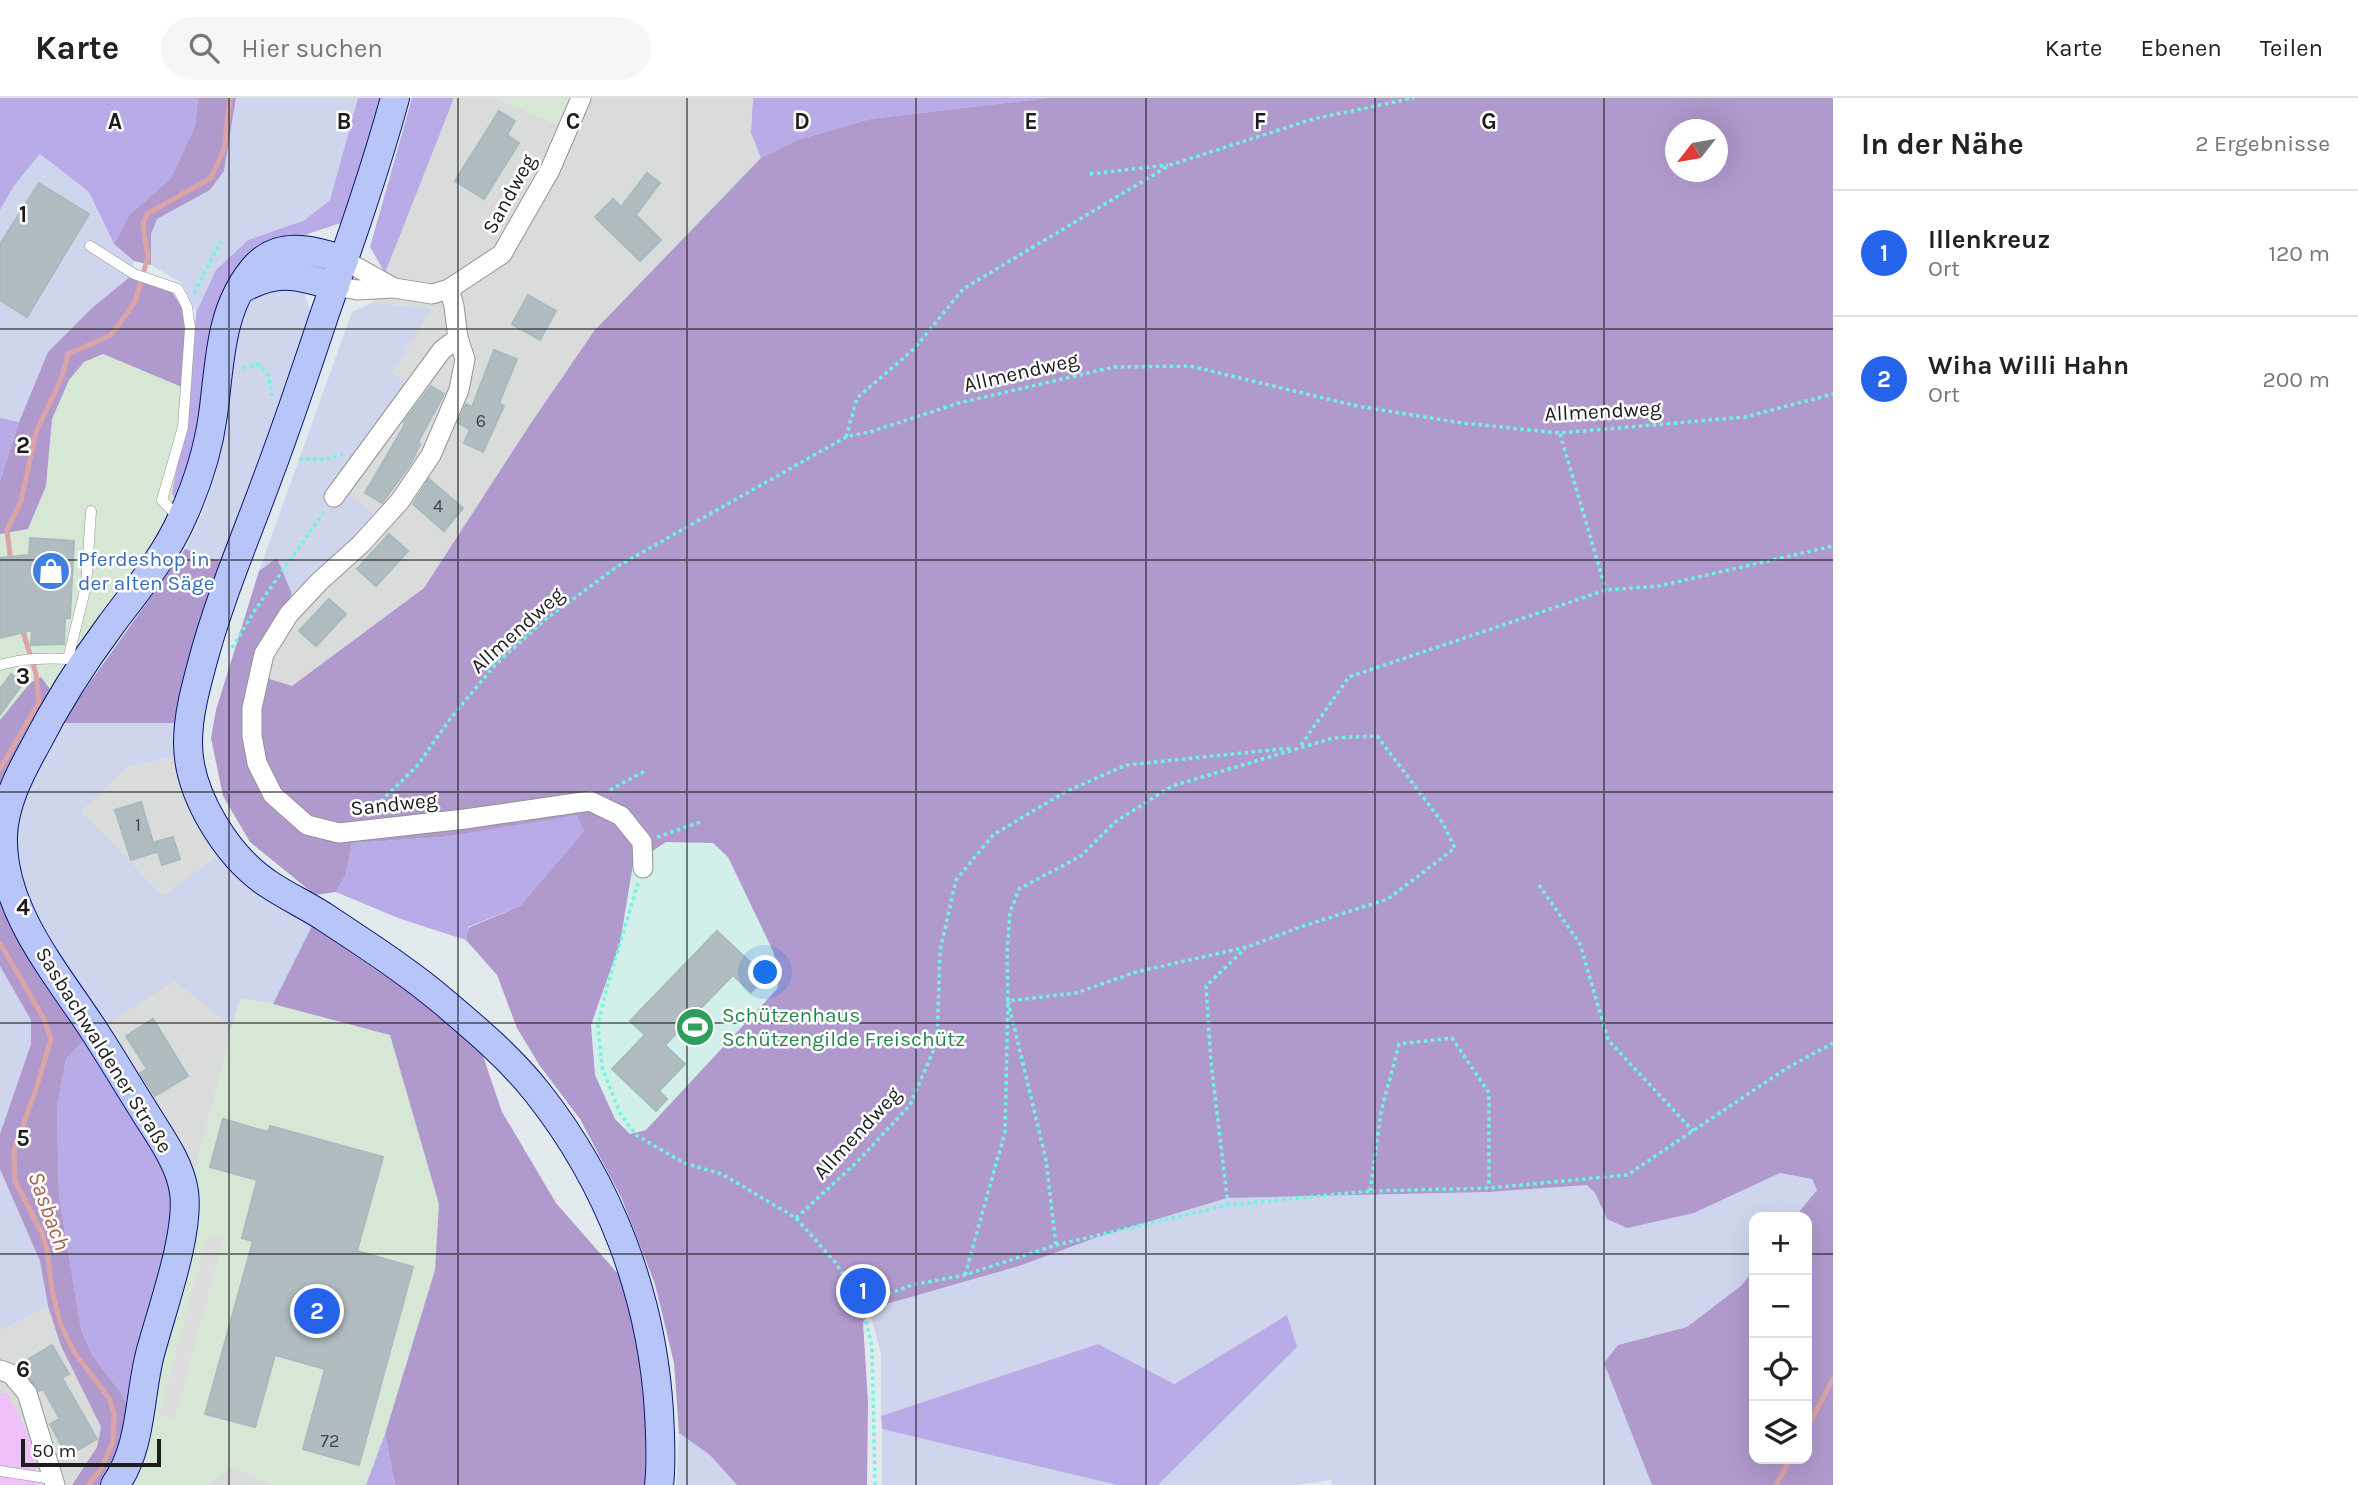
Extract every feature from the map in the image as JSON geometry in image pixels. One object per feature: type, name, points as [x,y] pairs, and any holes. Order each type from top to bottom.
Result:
[{"type":"main road","points":[[395,98],[379,158],[340,273],[212,626],[191,704],[188,747],[200,801],[228,846],[267,883],[324,916],[442,1000],[509,1060],[546,1104],[590,1172],[619,1231],[643,1305],[654,1356],[658,1395],[659,1485]]},
{"type":"main road","name":"Sasbachwaldener Straße","points":[[115,1485],[127,1465],[134,1442],[146,1369],[183,1229],[184,1191],[169,1152],[40,949],[18,906],[5,870],[3,833],[10,799],[77,659],[160,557],[181,521],[202,470],[213,417],[220,349],[227,318],[239,290],[259,280],[278,275],[340,273]]},
{"type":"street","name":"Sandweg","points":[[340,273],[394,288],[432,294],[449,289],[502,254],[550,170],[581,98]]},
{"type":"street","name":"Sandweg","points":[[340,273],[358,290],[394,288]]},
{"type":"street","name":"Sandweg","points":[[449,289],[458,338],[465,359],[459,390],[431,454],[400,501],[361,544],[289,614],[264,654],[252,708],[251,736],[257,763],[273,795],[307,825],[339,833],[590,801]]},
{"type":"street","points":[[334,497],[442,350],[458,338]]},
{"type":"street","points":[[590,801],[621,816],[642,842],[643,868]]},
{"type":"street","points":[[0,1370],[11,1374],[27,1393],[54,1482]]},
{"type":"lane","points":[[90,246],[134,274],[178,289],[187,307],[190,328],[183,427],[162,500],[181,521]]},
{"type":"lane","points":[[0,665],[47,657],[77,659],[91,511]]},
{"type":"lane","points":[[0,1471],[54,1482]]},
{"type":"path","points":[[1090,174],[1170,165],[1313,119],[1414,98]]},
{"type":"path","points":[[846,437],[857,398],[915,349],[963,289],[1170,165]]},
{"type":"path","points":[[187,307],[220,241]]},
{"type":"path","points":[[238,376],[244,366],[257,364],[269,376],[272,399]]},
{"type":"path","name":"Allmendweg","points":[[358,829],[374,807],[417,766],[450,719],[495,665],[547,620],[618,566],[846,437],[959,403],[1114,367],[1190,366],[1357,406],[1462,423],[1559,433],[1745,417],[1833,394]]},
{"type":"path","points":[[1559,433],[1606,590]]},
{"type":"path","points":[[275,458],[328,459],[369,446]]},
{"type":"path","points":[[227,656],[255,610],[334,497]]},
{"type":"path","points":[[1300,747],[1349,677],[1606,590],[1659,586],[1833,546]]},
{"type":"path","points":[[965,1276],[1005,1132],[1007,954],[1010,912],[1019,889],[1081,856],[1115,822],[1172,786],[1333,738],[1377,736],[1442,822],[1455,848],[1388,900],[1303,926],[1247,947],[1136,972],[1076,993],[1008,1001]]},
{"type":"path","name":"Allmendweg","points":[[796,1218],[857,1162],[910,1105],[937,1042],[940,951],[956,880],[993,835],[1065,792],[1126,765],[1300,747]]},
{"type":"path","points":[[590,801],[645,771]]},
{"type":"path","points":[[642,842],[701,822]]},
{"type":"path","points":[[643,868],[598,1026],[601,1067],[620,1113],[636,1135],[684,1163],[722,1174],[796,1218],[835,1262],[862,1304],[872,1347],[875,1485]]},
{"type":"path","points":[[1539,885],[1580,944],[1608,1041],[1693,1130]]},
{"type":"path","points":[[1228,1205],[1211,1062],[1206,986],[1247,947]]},
{"type":"path","points":[[1008,1001],[1046,1160],[1056,1245]]},
{"type":"path","points":[[1370,1191],[1381,1112],[1399,1044],[1452,1038],[1489,1093],[1489,1188]]},
{"type":"path","points":[[862,1304],[912,1285],[965,1276],[1056,1245],[1228,1205],[1370,1191],[1489,1188],[1627,1175],[1787,1068],[1833,1043]]},
{"type":"shaded area","points":[[0,98],[198,98],[195,126],[171,178],[129,215],[114,244],[89,192],[40,154],[13,187],[0,210]]},
{"type":"shaded area","points":[[198,98],[236,98],[224,171],[210,190],[157,219],[151,234],[151,265],[134,261],[114,244],[129,215],[171,178],[195,126]]},
{"type":"shaded area","points":[[236,98],[358,98],[330,200],[305,220],[248,240],[216,270],[196,313],[182,283],[151,265],[151,234],[157,219],[210,190],[224,171]]},
{"type":"shaded area","points":[[358,98],[383,98],[371,146],[341,223],[268,247],[178,509],[172,493],[191,390],[196,313],[216,270],[248,240],[305,220],[330,200]]},
{"type":"shaded area","points":[[412,98],[454,98],[385,273],[370,247]]},
{"type":"shaded area","points":[[454,98],[496,98],[561,127],[572,98],[753,98],[751,133],[761,158],[594,331],[424,588],[292,686],[253,675],[292,594],[378,518],[335,482],[405,382],[392,373],[431,308],[372,303]]},
{"type":"shaded area","points":[[496,98],[572,98],[561,127]]},
{"type":"shaded area","points":[[753,98],[1047,98],[870,119],[797,140],[761,158],[751,133]]},
{"type":"shaded area","points":[[1047,98],[1833,98],[1833,1485],[1652,1485],[1604,1363],[1618,1345],[1687,1327],[1742,1285],[1749,1276],[1749,1464],[1812,1464],[1812,1212],[1799,1212],[1817,1190],[1812,1179],[1780,1173],[1694,1213],[1627,1228],[1607,1219],[1595,1193],[1587,1185],[1489,1192],[1227,1198],[1095,1238],[1019,1266],[876,1307],[863,1322],[868,1402],[867,1485],[737,1485],[710,1455],[679,1433],[674,1363],[655,1284],[622,1199],[580,1119],[540,1066],[517,1028],[497,975],[466,940],[468,928],[520,906],[584,831],[577,815],[444,837],[352,843],[346,874],[336,892],[315,895],[250,842],[223,796],[211,738],[216,710],[259,571],[277,558],[292,594],[253,674],[292,686],[424,588],[594,331],[761,158],[797,140],[870,119]],"holes":[[[666,842],[713,843],[728,857],[772,949],[780,972],[777,989],[646,1130],[630,1134],[615,1119],[595,1075],[591,1025],[620,943],[633,864]]]},
{"type":"shaded area","points":[[40,154],[89,192],[114,244],[134,261],[131,276],[92,308],[48,352],[19,422],[0,418],[0,210],[13,187]]},
{"type":"shaded area","points":[[131,276],[172,292],[186,313],[182,387],[103,354],[84,362],[69,380],[52,419],[46,486],[28,529],[0,534],[0,481],[19,422],[48,352],[92,308]]},
{"type":"shaded area","points":[[295,284],[304,293],[311,313],[222,562],[185,549],[202,514],[216,473],[227,423],[232,339],[242,308],[257,291]]},
{"type":"shaded area","points":[[372,303],[432,308],[392,373],[406,382],[335,481],[378,518],[292,594],[277,558],[259,571],[352,312]]},
{"type":"shaded area","points":[[103,354],[191,390],[172,493],[178,509],[89,644],[50,689],[41,677],[30,683],[0,720],[0,534],[29,529],[46,486],[52,420],[69,380],[84,362]]},
{"type":"shaded area","points":[[0,418],[19,422],[0,481]]},
{"type":"shaded area","points":[[185,549],[222,562],[185,671],[177,723],[61,723]]},
{"type":"shaded area","points":[[41,677],[50,689],[3,786],[0,802],[0,720],[30,683]]},
{"type":"shaded area","points":[[60,723],[177,723],[178,756],[128,767],[81,811],[163,896],[223,852],[255,885],[312,926],[273,1004],[240,998],[232,1027],[175,981],[101,1028],[39,930],[18,867],[18,827],[30,782]]},
{"type":"shaded area","points":[[178,756],[223,852],[163,897],[81,811],[128,767]]},
{"type":"shaded area","points":[[577,814],[584,831],[520,906],[468,927],[466,940],[398,918],[336,892],[346,874],[352,843],[444,837]]},
{"type":"shaded area","points":[[666,842],[713,843],[728,857],[772,949],[780,972],[777,990],[646,1130],[630,1134],[615,1119],[595,1075],[591,1025],[620,943],[633,864]]},
{"type":"shaded area","points":[[0,888],[88,1036],[66,1059],[57,1107],[59,1196],[81,1329],[92,1355],[130,1409],[121,1454],[105,1485],[72,1485],[97,1447],[101,1427],[61,1346],[48,1306],[40,1261],[0,1169],[0,1134],[31,1044],[31,1020],[0,966]]},
{"type":"shaded area","points":[[312,926],[439,1013],[483,1056],[502,1112],[556,1203],[619,1275],[639,1346],[645,1411],[646,1485],[395,1485],[385,1434],[435,1270],[439,1204],[390,1035],[273,1004]]},
{"type":"shaded area","points":[[0,966],[31,1020],[31,1044],[0,1134]]},
{"type":"shaded area","points":[[175,980],[232,1027],[196,1167],[174,1183],[88,1036]]},
{"type":"shaded area","points":[[240,997],[390,1035],[439,1204],[435,1270],[385,1434],[366,1485],[272,1485],[232,1467],[206,1485],[105,1485],[174,1183],[196,1167]]},
{"type":"shaded area","points":[[88,1036],[174,1183],[176,1226],[130,1409],[92,1355],[81,1329],[59,1196],[57,1107],[66,1059]]},
{"type":"shaded area","points":[[0,1166],[40,1261],[48,1306],[0,1331]]},
{"type":"shaded area","points":[[1780,1173],[1812,1179],[1817,1190],[1799,1212],[1749,1212],[1749,1276],[1742,1285],[1687,1327],[1618,1345],[1605,1363],[1652,1485],[1332,1485],[1331,1480],[1297,1485],[1158,1485],[1296,1347],[1286,1316],[1173,1384],[1098,1344],[881,1416],[881,1354],[870,1313],[876,1306],[1019,1266],[1095,1238],[1227,1198],[1489,1192],[1587,1185],[1595,1193],[1607,1219],[1694,1213]]},
{"type":"shaded area","points":[[208,1233],[224,1237],[175,1419],[159,1414]]},
{"type":"shaded area","points":[[48,1306],[61,1346],[101,1427],[97,1447],[71,1485],[0,1485],[0,1331]]},
{"type":"shaded area","points":[[1287,1315],[1297,1347],[1158,1485],[1117,1485],[882,1429],[881,1416],[1098,1344],[1174,1384]]},
{"type":"shaded area","points":[[0,1393],[7,1393],[27,1432],[41,1485],[0,1485]]},
{"type":"shaded area","points":[[882,1429],[1117,1485],[882,1485]]},
{"type":"shaded area","points":[[679,1433],[710,1455],[737,1485],[676,1485]]},
{"type":"shaded area","points":[[385,1434],[395,1485],[366,1485]]},
{"type":"shaded area","points":[[232,1467],[272,1485],[206,1485]]},
{"type":"building","points":[[499,111],[515,121],[507,135],[519,143],[484,199],[455,181]]},
{"type":"building","points":[[647,173],[660,183],[636,215],[661,240],[640,261],[595,217],[613,199],[621,207]]},
{"type":"building","points":[[39,183],[89,214],[27,317],[0,300],[0,244]]},
{"type":"building","points":[[528,295],[556,311],[540,340],[512,324]]},
{"type":"building","points":[[494,350],[517,359],[499,403],[504,406],[483,452],[464,443],[470,429],[458,423],[466,404],[472,407]]},
{"type":"building","points":[[431,386],[444,394],[418,442],[420,444],[411,463],[382,503],[365,493],[404,422]]},
{"type":"building","points":[[429,479],[463,508],[444,531],[413,504]]},
{"type":"building","points":[[389,534],[408,551],[376,586],[357,569]]},
{"type":"building","points":[[30,538],[74,541],[70,618],[65,618],[64,644],[31,645],[32,630],[0,638],[0,558],[29,555]]},
{"type":"building","points":[[329,599],[346,614],[316,646],[299,631]]},
{"type":"building","points":[[11,674],[23,683],[0,715],[0,689]]},
{"type":"building","points":[[141,802],[156,852],[131,860],[115,810]]},
{"type":"building","points":[[173,837],[180,859],[162,865],[155,842]]},
{"type":"building","points":[[717,931],[766,977],[751,992],[733,975],[665,1045],[685,1064],[659,1091],[667,1099],[656,1111],[612,1069],[645,1035],[630,1021]]},
{"type":"building","points":[[153,1019],[188,1076],[155,1096],[140,1073],[147,1069],[126,1036]]},
{"type":"building","points":[[223,1119],[268,1132],[270,1126],[383,1157],[357,1251],[413,1267],[359,1465],[303,1449],[325,1369],[275,1355],[255,1427],[205,1414],[253,1241],[242,1238],[257,1180],[210,1167]]},
{"type":"building","points":[[52,1345],[69,1374],[62,1378],[97,1439],[67,1456],[50,1424],[60,1419],[43,1389],[39,1391],[19,1365]]},
{"type":"waterway","name":"Sasbach","points":[[11,563],[7,530],[21,501],[36,432],[62,377],[68,354],[111,335],[135,302],[148,257],[143,224],[147,214],[211,178],[224,149],[230,98]]},
{"type":"waterway","name":"Sasbach","points":[[0,769],[39,702],[36,674],[22,628]]},
{"type":"waterway","name":"Sasbach","points":[[0,943],[44,1019],[51,1039],[14,1151],[15,1181],[42,1233],[60,1323],[74,1352],[109,1398],[114,1414],[113,1442],[101,1469],[88,1485]]},
{"type":"waterway","points":[[1812,1419],[1833,1379]]},
{"type":"waterway","points":[[1776,1485],[1787,1464]]},
{"type":"place","name":"Pferdeshop in der alten Säge","points":[[51,571]]},
{"type":"place","name":"Schützenhaus Schützengilde Freischütz","points":[[695,1027]]},
{"type":"place","name":"Illenkreuz","points":[[863,1291]]},
{"type":"place","name":"Wiha Willi Hahn","points":[[317,1311]]}]
